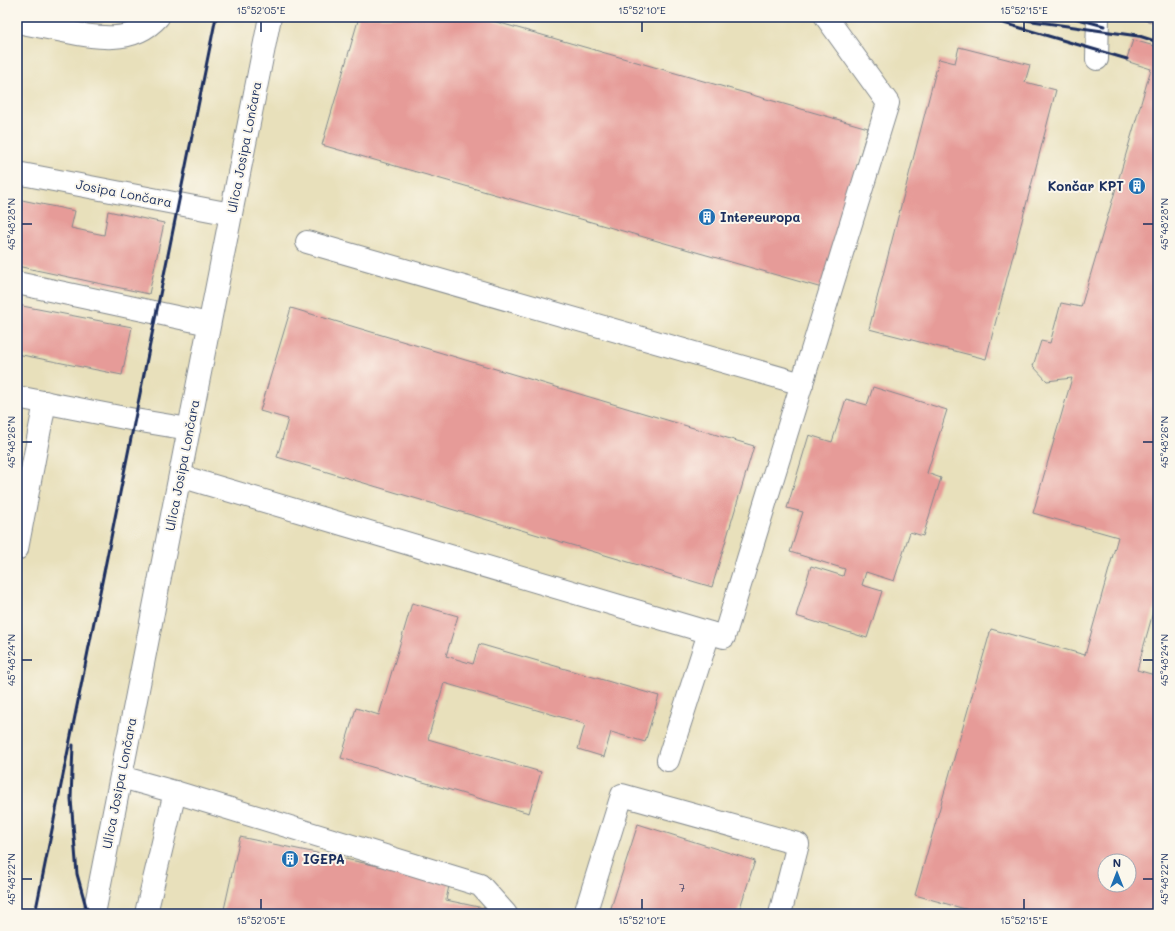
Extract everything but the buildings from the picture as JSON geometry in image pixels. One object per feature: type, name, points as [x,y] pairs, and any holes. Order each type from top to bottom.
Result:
[{"type":"street","points":[[17,22],[92,37],[120,37],[139,32],[158,17]]},
{"type":"street","name":"Ulica Josipa Lončara","points":[[94,914],[270,17]]},
{"type":"street","points":[[180,476],[724,637],[888,103],[826,17]]},
{"type":"street","points":[[1097,59],[1098,17]]},
{"type":"street","name":"Josipa Lončara","points":[[17,173],[231,214]]},
{"type":"street","points":[[307,242],[802,384]]},
{"type":"street","points":[[17,283],[209,324]]},
{"type":"street","points":[[17,397],[134,420],[189,429]]},
{"type":"street","points":[[17,549],[45,402]]},
{"type":"street","points":[[668,760],[709,633]]},
{"type":"street","points":[[120,777],[175,792],[480,885],[506,914]]},
{"type":"street","points":[[148,914],[147,909],[175,792]]},
{"type":"street","points":[[585,914],[622,795],[798,844],[780,914]]},
{"type":"railway","points":[[35,914],[216,17]]},
{"type":"railway","points":[[983,17],[1127,59]]},
{"type":"railway","points":[[1004,17],[1138,36]]},
{"type":"railway","points":[[1071,17],[1104,26]]},
{"type":"railway","points":[[1133,34],[1158,42]]},
{"type":"railway","points":[[73,745],[71,799],[77,874],[88,914]]},
{"type":"place","name":"Končar KPT","points":[[1137,186]]},
{"type":"place","name":"Intereuropa","points":[[707,217]]},
{"type":"place","name":"IGEPA","points":[[290,859]]}]
